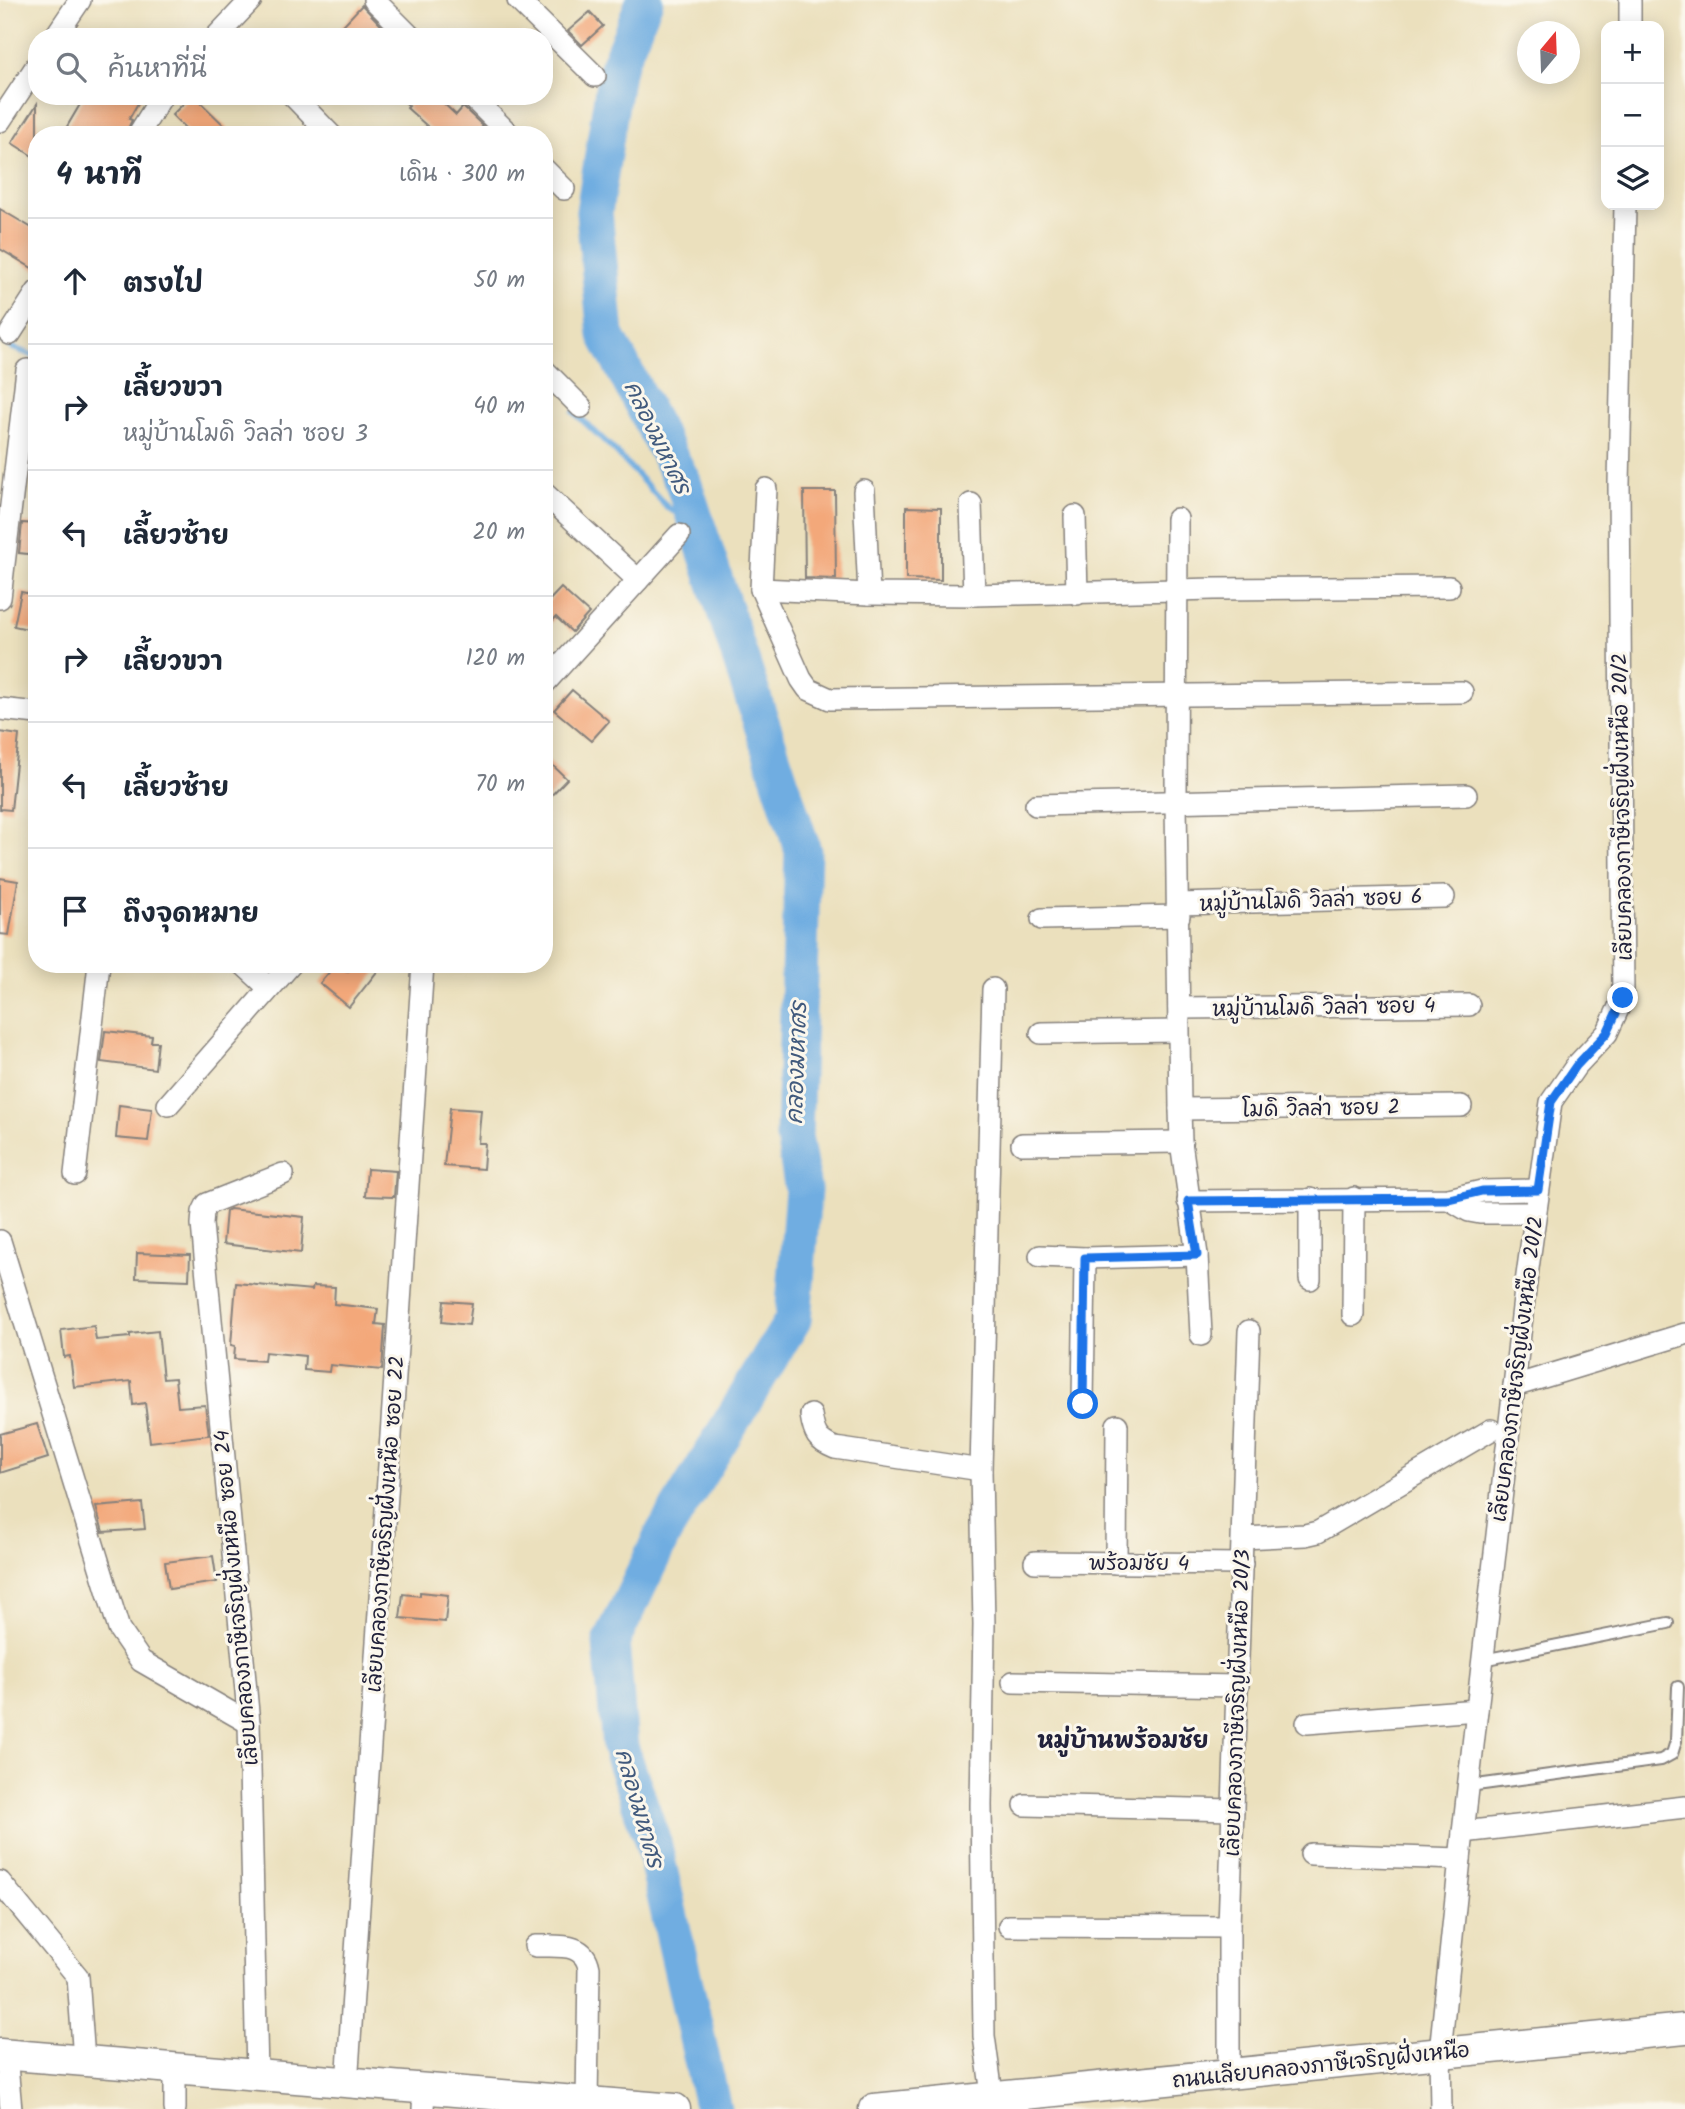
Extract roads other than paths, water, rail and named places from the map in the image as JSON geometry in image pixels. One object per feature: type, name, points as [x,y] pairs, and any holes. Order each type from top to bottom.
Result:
[{"type":"main road","name":"ถนนเลียบคลองภาษีเจริญฝั่งเหนือ","points":[[874,2109],[1007,2103],[1229,2074],[1685,2029]]},
{"type":"main road","points":[[3,2054],[347,2084],[423,2099],[587,2102],[675,2109]]},
{"type":"street","points":[[61,28],[80,0]]},
{"type":"street","points":[[230,28],[251,0]]},
{"type":"street","points":[[374,0],[402,28]]},
{"type":"street","points":[[518,0],[546,28]]},
{"type":"street","points":[[1630,0],[1630,21]]},
{"type":"street","points":[[553,35],[594,76]]},
{"type":"street","points":[[0,121],[28,79]]},
{"type":"street","points":[[144,126],[156,105]]},
{"type":"street","points":[[302,105],[322,126]]},
{"type":"street","points":[[480,105],[501,126]]},
{"type":"street","points":[[553,178],[564,189]]},
{"type":"street","name":"เลียบคลองภาษีเจริญฝั่งเหนือ 20/2","points":[[1441,2109],[1440,2052],[1460,1859],[1514,1386],[1551,1102],[1576,1066],[1607,1033],[1623,998],[1619,484],[1625,210]]},
{"type":"street","points":[[10,334],[28,306]]},
{"type":"street","points":[[0,598],[10,429],[27,370]]},
{"type":"street","points":[[553,379],[581,407]]},
{"type":"street","points":[[766,489],[761,589],[771,606],[801,679],[808,689],[830,699],[1462,692]]},
{"type":"street","points":[[864,491],[869,594]]},
{"type":"street","points":[[553,501],[638,580]]},
{"type":"street","points":[[971,503],[974,595]]},
{"type":"street","points":[[1075,516],[1077,594]]},
{"type":"street","points":[[1177,519],[1176,802],[1180,1109],[1181,1142],[1197,1255],[1200,1335]]},
{"type":"street","points":[[553,674],[679,535]]},
{"type":"street","points":[[761,589],[974,595],[1449,587]]},
{"type":"street","points":[[0,709],[28,712]]},
{"type":"street","points":[[1036,805],[1466,795]]},
{"type":"street","name":"หมู่บ้านโมดิ วิลล่า ซอย 6","points":[[1042,919],[1444,897]]},
{"type":"street","points":[[75,1174],[98,973]]},
{"type":"street","points":[[253,973],[269,988]]},
{"type":"street","points":[[168,1105],[283,973]]},
{"type":"street","name":"เลียบคลองภาษีเจริญฝั่งเหนือ ซอย 22","points":[[347,2084],[422,973]]},
{"type":"street","points":[[993,989],[981,1470],[984,2036],[1007,2103]]},
{"type":"street","name":"หมู่บ้านโมดิ วิลล่า ซอย 4","points":[[1178,1008],[1469,1006]]},
{"type":"street","points":[[1041,1032],[1178,1031]]},
{"type":"street","name":"โมดิ วิลล่า ซอย 2","points":[[1180,1109],[1461,1106]]},
{"type":"street","points":[[1022,1144],[1181,1142]]},
{"type":"street","name":"เลียบคลองภาษีเจริญฝั่งเหนือ ซอย 24","points":[[257,2075],[249,1723],[202,1224],[207,1204],[283,1174]]},
{"type":"street","points":[[1188,1201],[1449,1199],[1482,1191],[1538,1190]]},
{"type":"street","points":[[1353,1315],[1354,1198]]},
{"type":"street","points":[[1310,1199],[1310,1279]]},
{"type":"street","points":[[1449,1199],[1469,1211],[1480,1213],[1535,1213]]},
{"type":"street","points":[[0,1241],[119,1629],[141,1661],[249,1723]]},
{"type":"street","points":[[1040,1256],[1085,1258],[1197,1255]]},
{"type":"street","points":[[1083,1404],[1085,1258]]},
{"type":"street","name":"เลียบคลองภาษีเจริญฝั่งเหนือ 20/3","points":[[1229,2074],[1229,1927],[1249,1331]]},
{"type":"street","points":[[1514,1386],[1685,1334]]},
{"type":"street","points":[[811,1415],[814,1433],[821,1442],[835,1448],[981,1470]]},
{"type":"street","points":[[1116,1563],[1117,1425]]},
{"type":"street","points":[[1243,1538],[1305,1535],[1318,1531],[1491,1430]]},
{"type":"street","name":"พร้อมชัย 4","points":[[1035,1562],[1242,1564]]},
{"type":"street","points":[[1013,1682],[1238,1686]]},
{"type":"street","points":[[1307,1723],[1477,1710]]},
{"type":"street","points":[[1025,1805],[1233,1810]]},
{"type":"street","points":[[1464,1832],[1685,1808]]},
{"type":"street","points":[[1311,1854],[1460,1859]]},
{"type":"street","points":[[0,1882],[78,1977],[84,2060]]},
{"type":"street","points":[[1009,1926],[1229,1927]]},
{"type":"street","points":[[535,1945],[576,1948],[587,1958],[587,2102]]},
{"type":"street","points":[[3,2054],[11,2109]]},
{"type":"street","points":[[175,2067],[175,2109]]},
{"type":"lane","points":[[1483,1660],[1668,1623]]},
{"type":"lane","points":[[1469,1786],[1661,1760],[1672,1754],[1676,1741],[1678,1687]]},
{"type":"waterway","name":"คลองมหาศร","points":[[645,0],[616,71],[594,212],[606,335],[683,482],[803,851],[794,1136],[803,1190],[793,1320],[664,1532],[611,1643],[620,1747],[653,1842],[713,2109]]},
{"type":"waterway","points":[[0,339],[28,354]]},
{"type":"waterway","points":[[574,412],[669,509],[696,522]]},
{"type":"district","name":"หมู่บ้านพร้อมชัย","points":[[1123,1740]]}]
